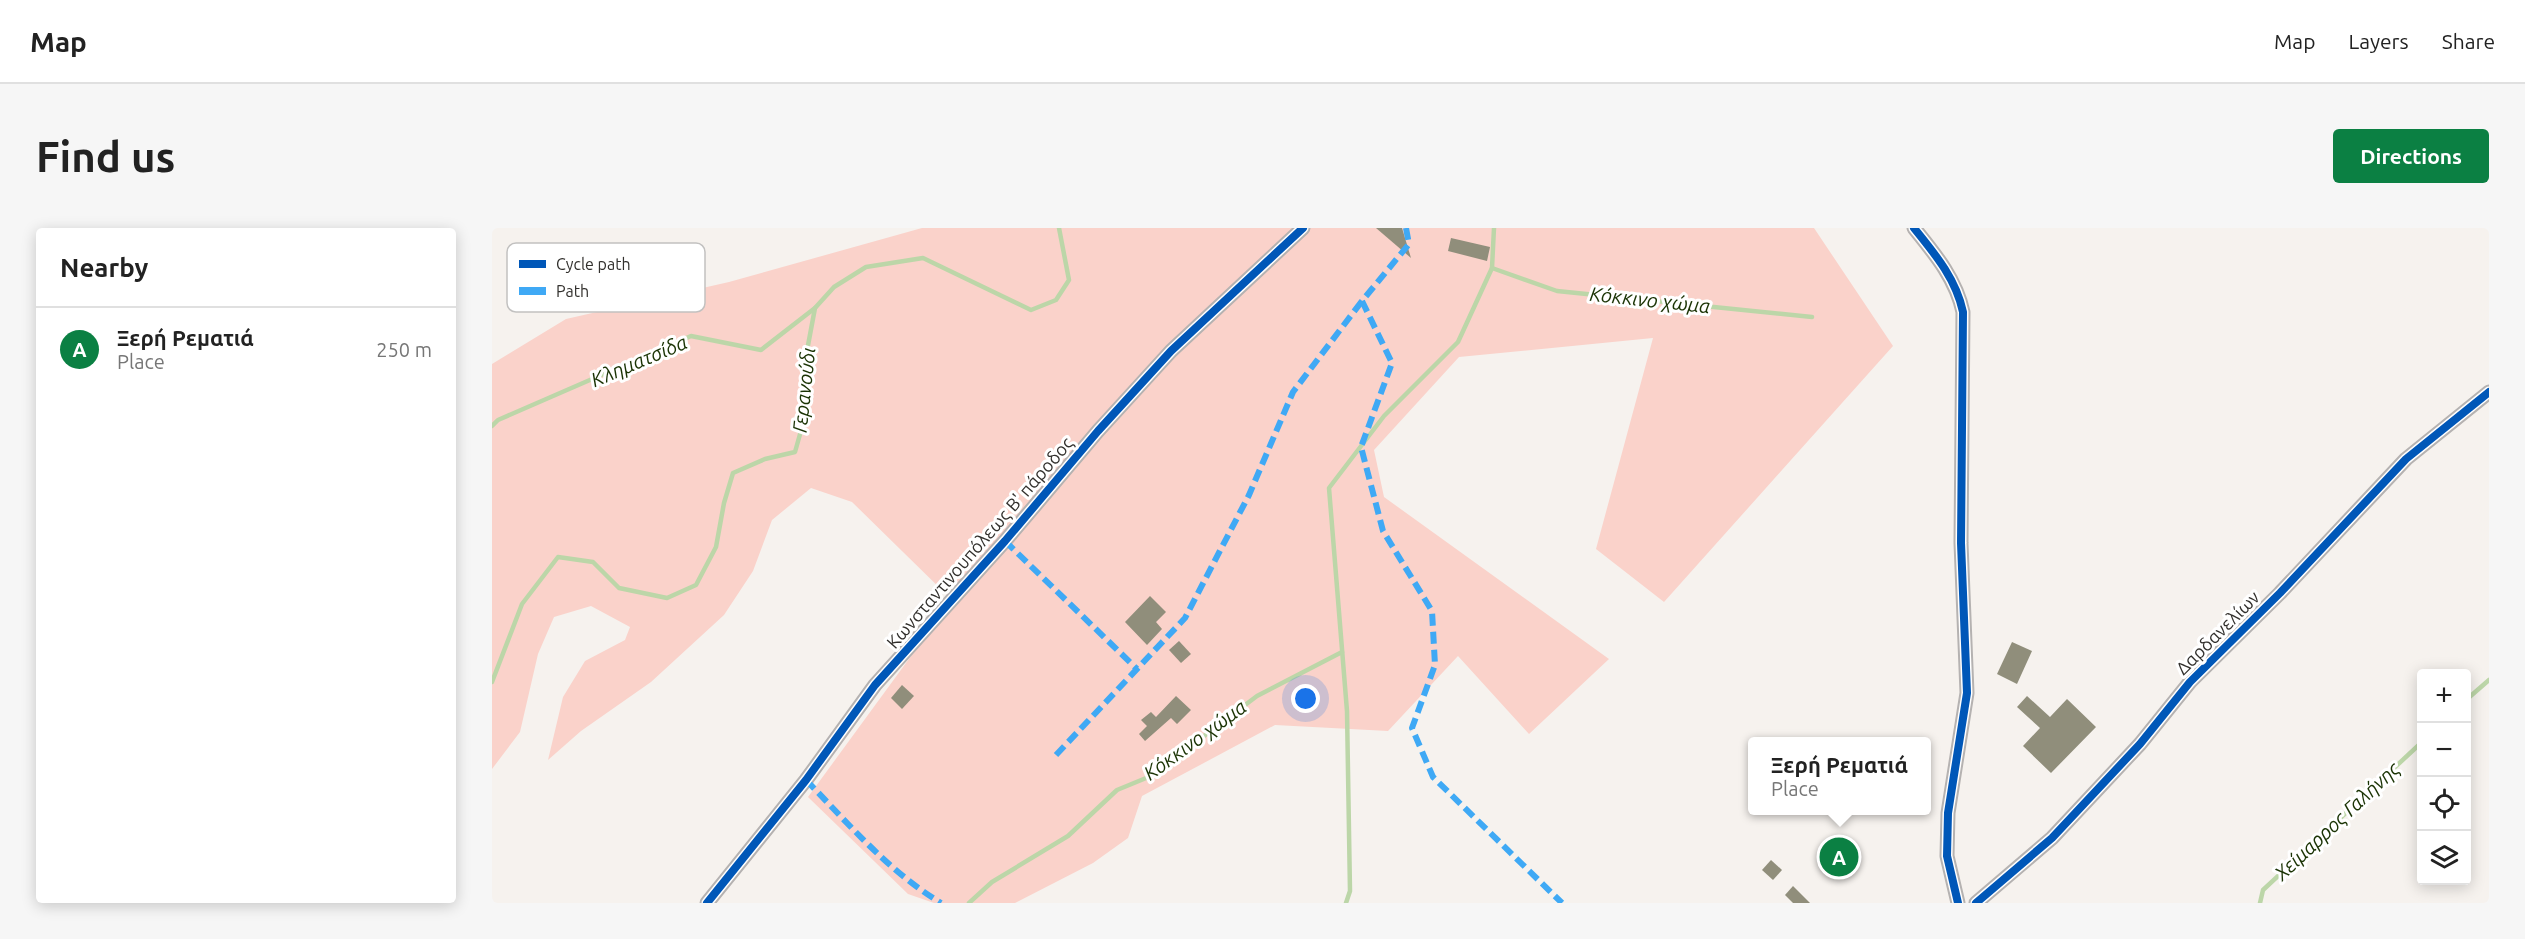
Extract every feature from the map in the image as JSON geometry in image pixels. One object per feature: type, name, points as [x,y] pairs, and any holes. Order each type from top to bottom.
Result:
[{"type":"street","name":"Κωνσταντινουπόλεως Β' πάροδος","points":[[707,903],[806,780],[875,686],[1005,541],[1098,431],[1171,351],[1303,228]]},
{"type":"street","points":[[1914,228],[1949,273],[1960,295],[1963,312],[1961,543],[1967,693],[1947,813],[1947,856],[1958,903]]},
{"type":"street","name":"Δαρδανελίων","points":[[1976,903],[2052,838],[2140,744],[2190,682],[2280,593],[2406,459],[2489,392]]},
{"type":"shaded area","points":[[922,228],[1814,228],[1893,346],[1664,602],[1596,549],[1653,338],[1459,357],[1374,450],[1384,497],[1609,659],[1529,734],[1458,656],[1388,731],[1275,725],[1142,796],[1128,838],[1093,863],[1015,903],[934,903],[908,894],[808,797],[952,600],[852,502],[811,488],[772,520],[753,571],[724,615],[651,682],[581,731],[548,760],[563,697],[585,661],[625,640],[630,627],[591,606],[554,617],[538,654],[520,732],[492,769],[492,364],[566,319],[597,312],[705,312],[705,287]]},
{"type":"building","points":[[1376,228],[1402,228],[1411,258]]},
{"type":"building","points":[[1451,238],[1490,247],[1487,261],[1448,251]]},
{"type":"building","points":[[1150,596],[1166,612],[1156,622],[1162,629],[1147,645],[1125,622]]},
{"type":"building","points":[[1179,641],[1191,654],[1181,663],[1169,650]]},
{"type":"building","points":[[2012,642],[2032,651],[2017,684],[1997,674]]},
{"type":"building","points":[[902,685],[914,696],[902,709],[891,698]]},
{"type":"building","points":[[1176,696],[1191,710],[1177,724],[1171,718],[1145,741],[1139,734],[1147,726],[1141,720],[1151,712],[1156,717]]},
{"type":"building","points":[[2027,696],[2050,717],[2067,699],[2096,727],[2051,773],[2023,746],[2040,728],[2017,707]]},
{"type":"building","points":[[1771,860],[1782,870],[1773,880],[1762,870]]},
{"type":"building","points":[[1793,886],[1810,903],[1793,903],[1785,895]]},
{"type":"waterway","name":"Γερανούδι","points":[[492,682],[522,604],[558,557],[593,562],[619,588],[667,598],[696,585],[716,547],[724,503],[733,473],[765,459],[795,452],[804,420],[806,356],[815,308],[834,287],[866,267],[923,258],[1031,310],[1056,300],[1069,280],[1059,228]]},
{"type":"waterway","name":"Κόκκινο χώμα","points":[[1346,903],[1350,891],[1347,711],[1329,488],[1384,416],[1458,342],[1492,268],[1494,228]]},
{"type":"waterway","name":"Κόκκινο χώμα","points":[[1492,268],[1557,291],[1812,317]]},
{"type":"waterway","name":"Κληματσίδα","points":[[492,426],[498,420],[691,336],[761,350],[815,308]]},
{"type":"waterway","name":"Κόκκινο χώμα","points":[[969,903],[992,882],[1068,836],[1117,790],[1151,776],[1257,696],[1342,652]]},
{"type":"waterway","name":"Χείμαρρος Γαλήνης","points":[[2471,696],[2489,680]]},
{"type":"waterway","name":"Χείμαρρος Γαλήνης","points":[[2260,903],[2263,890],[2417,747]]},
{"type":"marked path","points":[[1406,228],[1409,244],[1362,301],[1392,363],[1361,447],[1383,531],[1432,611],[1435,665],[1412,728],[1433,777],[1562,903]]},
{"type":"marked path","points":[[1056,755],[1185,618],[1249,495],[1293,392],[1362,301]]},
{"type":"marked path","points":[[1005,541],[1137,669]]},
{"type":"marked path","points":[[806,780],[886,861],[941,903]]},
{"type":"cycle path","points":[[707,903],[806,780],[875,685],[1005,541],[1098,431],[1171,351],[1303,228]]},
{"type":"cycle path","points":[[1914,228],[1950,278],[1963,312],[1961,543],[1967,693],[1948,813],[1947,856],[1958,903]]},
{"type":"cycle path","points":[[1976,903],[2052,838],[2140,744],[2190,682],[2280,593],[2406,459],[2489,392]]},
{"type":"place","name":"Ξερή Ρεματιά","points":[[1839,857]]}]
